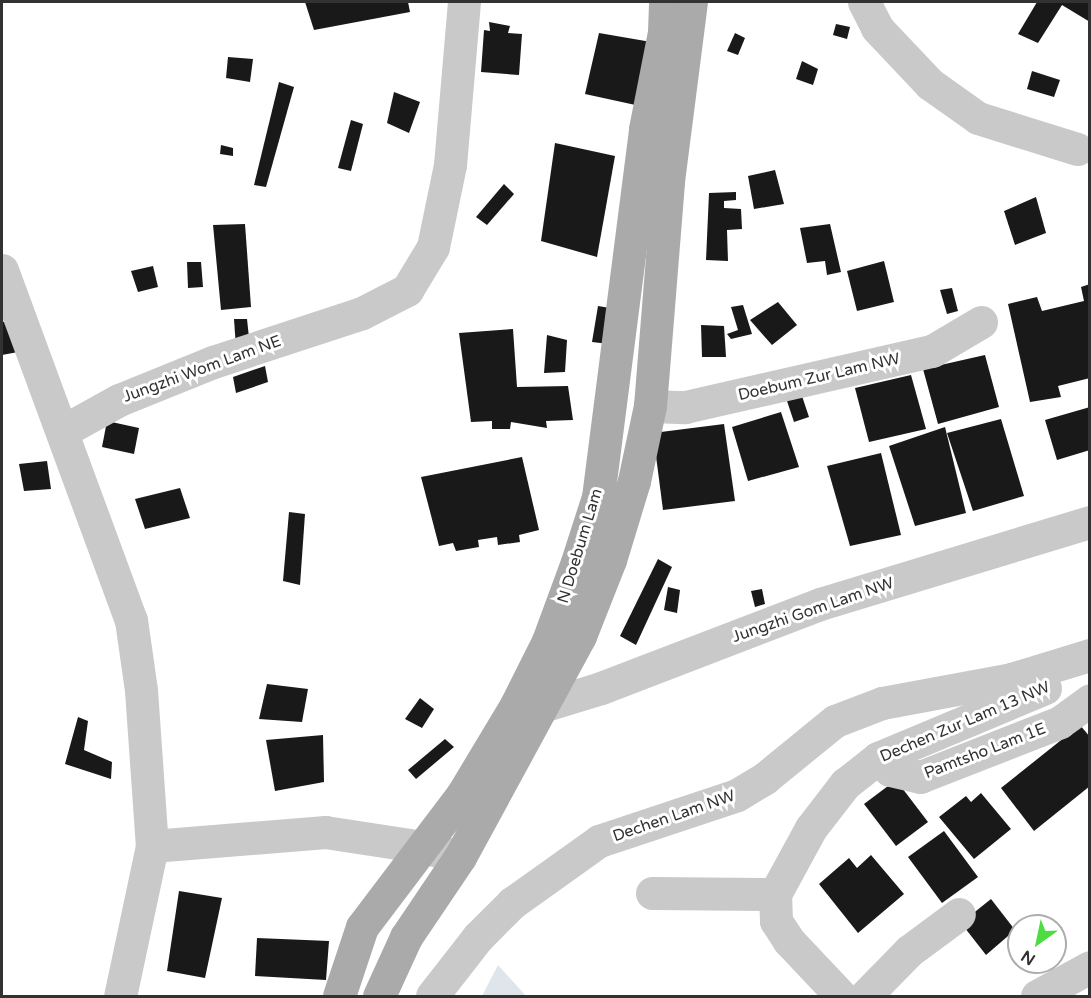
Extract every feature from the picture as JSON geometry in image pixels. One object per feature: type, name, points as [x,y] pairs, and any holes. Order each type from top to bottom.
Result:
[{"type":"main road","name":"N Doebum Lam","points":[[339,996],[362,927],[462,795],[516,705],[559,612],[598,496],[645,129],[664,32],[665,2]]},
{"type":"main road","name":"N Doebum Lam","points":[[379,996],[406,937],[460,857],[539,707],[580,636],[597,597],[634,481],[650,406],[668,181],[691,2]]},
{"type":"street","name":"Jungzhi Wom Lam NE","points":[[63,431],[119,400],[213,362],[362,313],[407,290],[433,247],[450,165],[464,2]]},
{"type":"street","points":[[864,2],[877,28],[930,84],[978,118],[1085,149]]},
{"type":"street","points":[[2,270],[63,431],[106,562],[131,620],[141,690],[152,846],[120,996]]},
{"type":"street","name":"Doebum Zur Lam NW","points":[[650,406],[685,407],[932,351],[981,322]]},
{"type":"street","name":"Jungzhi Gom Lam NW","points":[[539,707],[601,688],[820,604],[1089,522]]},
{"type":"street","name":"Dechen Zur Lam 13 NW","points":[[775,894],[811,828],[845,784],[878,758],[1065,679],[1089,656]]},
{"type":"street","name":"Dechen Lam NW","points":[[432,996],[478,937],[512,903],[599,842],[737,795],[765,778],[835,721],[882,703],[1011,679],[1049,664],[1089,656]]},
{"type":"street","name":"Pamtsho Lam 1E","points":[[878,758],[890,770],[920,777],[1060,722],[1089,700]]},
{"type":"street","points":[[152,846],[325,832],[423,847],[460,857]]},
{"type":"street","points":[[652,893],[775,894],[776,921],[789,941],[841,996]]},
{"type":"street","points":[[865,996],[909,951],[959,914]]},
{"type":"street","points":[[1036,996],[1089,967]]},
{"type":"shaded area","points":[[498,965],[526,996],[482,996]]},
{"type":"building","points":[[305,2],[408,2],[410,12],[314,30]]},
{"type":"building","points":[[1037,2],[1090,2],[1090,22],[1062,5],[1038,43],[1018,34]]},
{"type":"building","points":[[489,22],[510,26],[508,33],[522,34],[519,75],[481,72],[484,30],[490,31]]},
{"type":"building","points":[[836,24],[850,27],[847,39],[833,35]]},
{"type":"building","points":[[599,33],[657,43],[640,106],[585,94]]},
{"type":"building","points":[[735,33],[745,38],[738,55],[727,51]]},
{"type":"building","points":[[228,57],[253,59],[250,82],[226,78]]},
{"type":"building","points":[[802,61],[818,69],[813,85],[796,79]]},
{"type":"building","points":[[1032,71],[1060,80],[1054,97],[1027,89]]},
{"type":"building","points":[[279,82],[294,87],[266,187],[254,185]]},
{"type":"building","points":[[394,92],[420,102],[409,133],[387,123]]},
{"type":"building","points":[[351,120],[363,124],[351,171],[338,168]]},
{"type":"building","points":[[555,143],[615,156],[597,257],[541,241]]},
{"type":"building","points":[[221,145],[233,148],[233,156],[220,154]]},
{"type":"building","points":[[775,170],[784,204],[754,209],[748,176]]},
{"type":"building","points":[[504,184],[514,194],[487,225],[476,217]]},
{"type":"building","points":[[736,192],[736,200],[724,201],[724,208],[741,209],[742,229],[727,230],[728,261],[706,260],[709,193]]},
{"type":"building","points":[[1036,197],[1046,233],[1015,245],[1004,211]]},
{"type":"building","points":[[245,224],[251,307],[221,310],[213,225]]},
{"type":"building","points":[[830,224],[841,272],[827,275],[825,261],[807,263],[800,228]]},
{"type":"building","points":[[884,261],[894,302],[857,311],[847,271]]},
{"type":"building","points":[[187,262],[201,262],[203,287],[188,288]]},
{"type":"building","points":[[153,266],[158,287],[138,292],[131,271]]},
{"type":"building","points":[[1090,284],[1090,378],[1058,386],[1061,397],[1030,402],[1008,304],[1037,297],[1042,311],[1084,301],[1081,287]]},
{"type":"building","points":[[952,288],[958,311],[947,314],[940,290]]},
{"type":"building","points":[[778,302],[797,325],[772,345],[750,320]]},
{"type":"building","points":[[743,305],[752,334],[731,339],[727,334],[738,330],[731,307]]},
{"type":"building","points":[[598,306],[616,309],[609,344],[592,342]]},
{"type":"building","points":[[234,319],[247,319],[250,347],[236,348]]},
{"type":"building","points":[[15,320],[18,352],[2,355],[2,322]]},
{"type":"building","points":[[701,325],[724,326],[726,357],[702,357]]},
{"type":"building","points":[[513,329],[517,387],[568,386],[573,420],[546,421],[547,428],[511,422],[510,429],[492,429],[492,421],[471,422],[459,333]]},
{"type":"building","points":[[547,335],[567,340],[565,372],[544,373]]},
{"type":"building","points":[[985,355],[999,407],[938,424],[923,369]]},
{"type":"building","points":[[265,366],[268,382],[236,393],[233,377]]},
{"type":"building","points":[[911,375],[926,429],[869,442],[855,388]]},
{"type":"building","points":[[802,396],[809,417],[794,422],[786,398]]},
{"type":"building","points":[[1090,407],[1090,450],[1057,460],[1045,420]]},
{"type":"building","points":[[781,412],[799,467],[748,481],[732,427]]},
{"type":"building","points":[[1001,419],[1024,496],[973,511],[947,433]]},
{"type":"building","points":[[107,421],[139,428],[134,454],[102,447]]},
{"type":"building","points":[[724,424],[735,501],[663,510],[653,433]]},
{"type":"building","points":[[945,427],[966,513],[915,526],[889,446]]},
{"type":"building","points":[[881,453],[901,535],[850,546],[827,466]]},
{"type":"building","points":[[522,457],[539,530],[519,535],[520,542],[498,545],[497,537],[478,540],[479,547],[456,551],[453,543],[439,546],[421,477]]},
{"type":"building","points":[[47,461],[51,489],[24,491],[19,464]]},
{"type":"building","points":[[180,488],[190,518],[145,529],[135,499]]},
{"type":"building","points":[[289,512],[305,514],[300,585],[283,581]]},
{"type":"building","points":[[658,559],[672,567],[636,645],[620,636]]},
{"type":"building","points":[[668,587],[680,590],[677,613],[664,610]]},
{"type":"building","points":[[762,589],[765,604],[755,607],[751,591]]},
{"type":"building","points":[[267,684],[308,689],[302,722],[259,719]]},
{"type":"building","points":[[420,698],[434,709],[422,728],[405,719]]},
{"type":"building","points":[[78,717],[88,721],[84,750],[112,762],[111,779],[65,764]]},
{"type":"building","points":[[1080,725],[1090,737],[1090,786],[1034,831],[1001,788]]},
{"type":"building","points":[[323,735],[324,782],[275,791],[266,740]]},
{"type":"building","points":[[445,739],[454,747],[416,779],[408,770]]},
{"type":"building","points":[[896,780],[928,822],[896,846],[864,804]]},
{"type":"building","points":[[981,793],[1011,829],[974,859],[939,817],[966,796],[971,802]]},
{"type":"building","points":[[944,831],[978,877],[942,903],[908,857]]},
{"type":"building","points":[[871,855],[904,894],[858,933],[819,884],[849,858],[857,868]]},
{"type":"building","points":[[179,891],[222,898],[205,978],[167,971]]},
{"type":"building","points":[[991,899],[1007,920],[1007,937],[986,955],[961,923]]},
{"type":"building","points":[[257,938],[329,941],[326,980],[255,976]]}]
